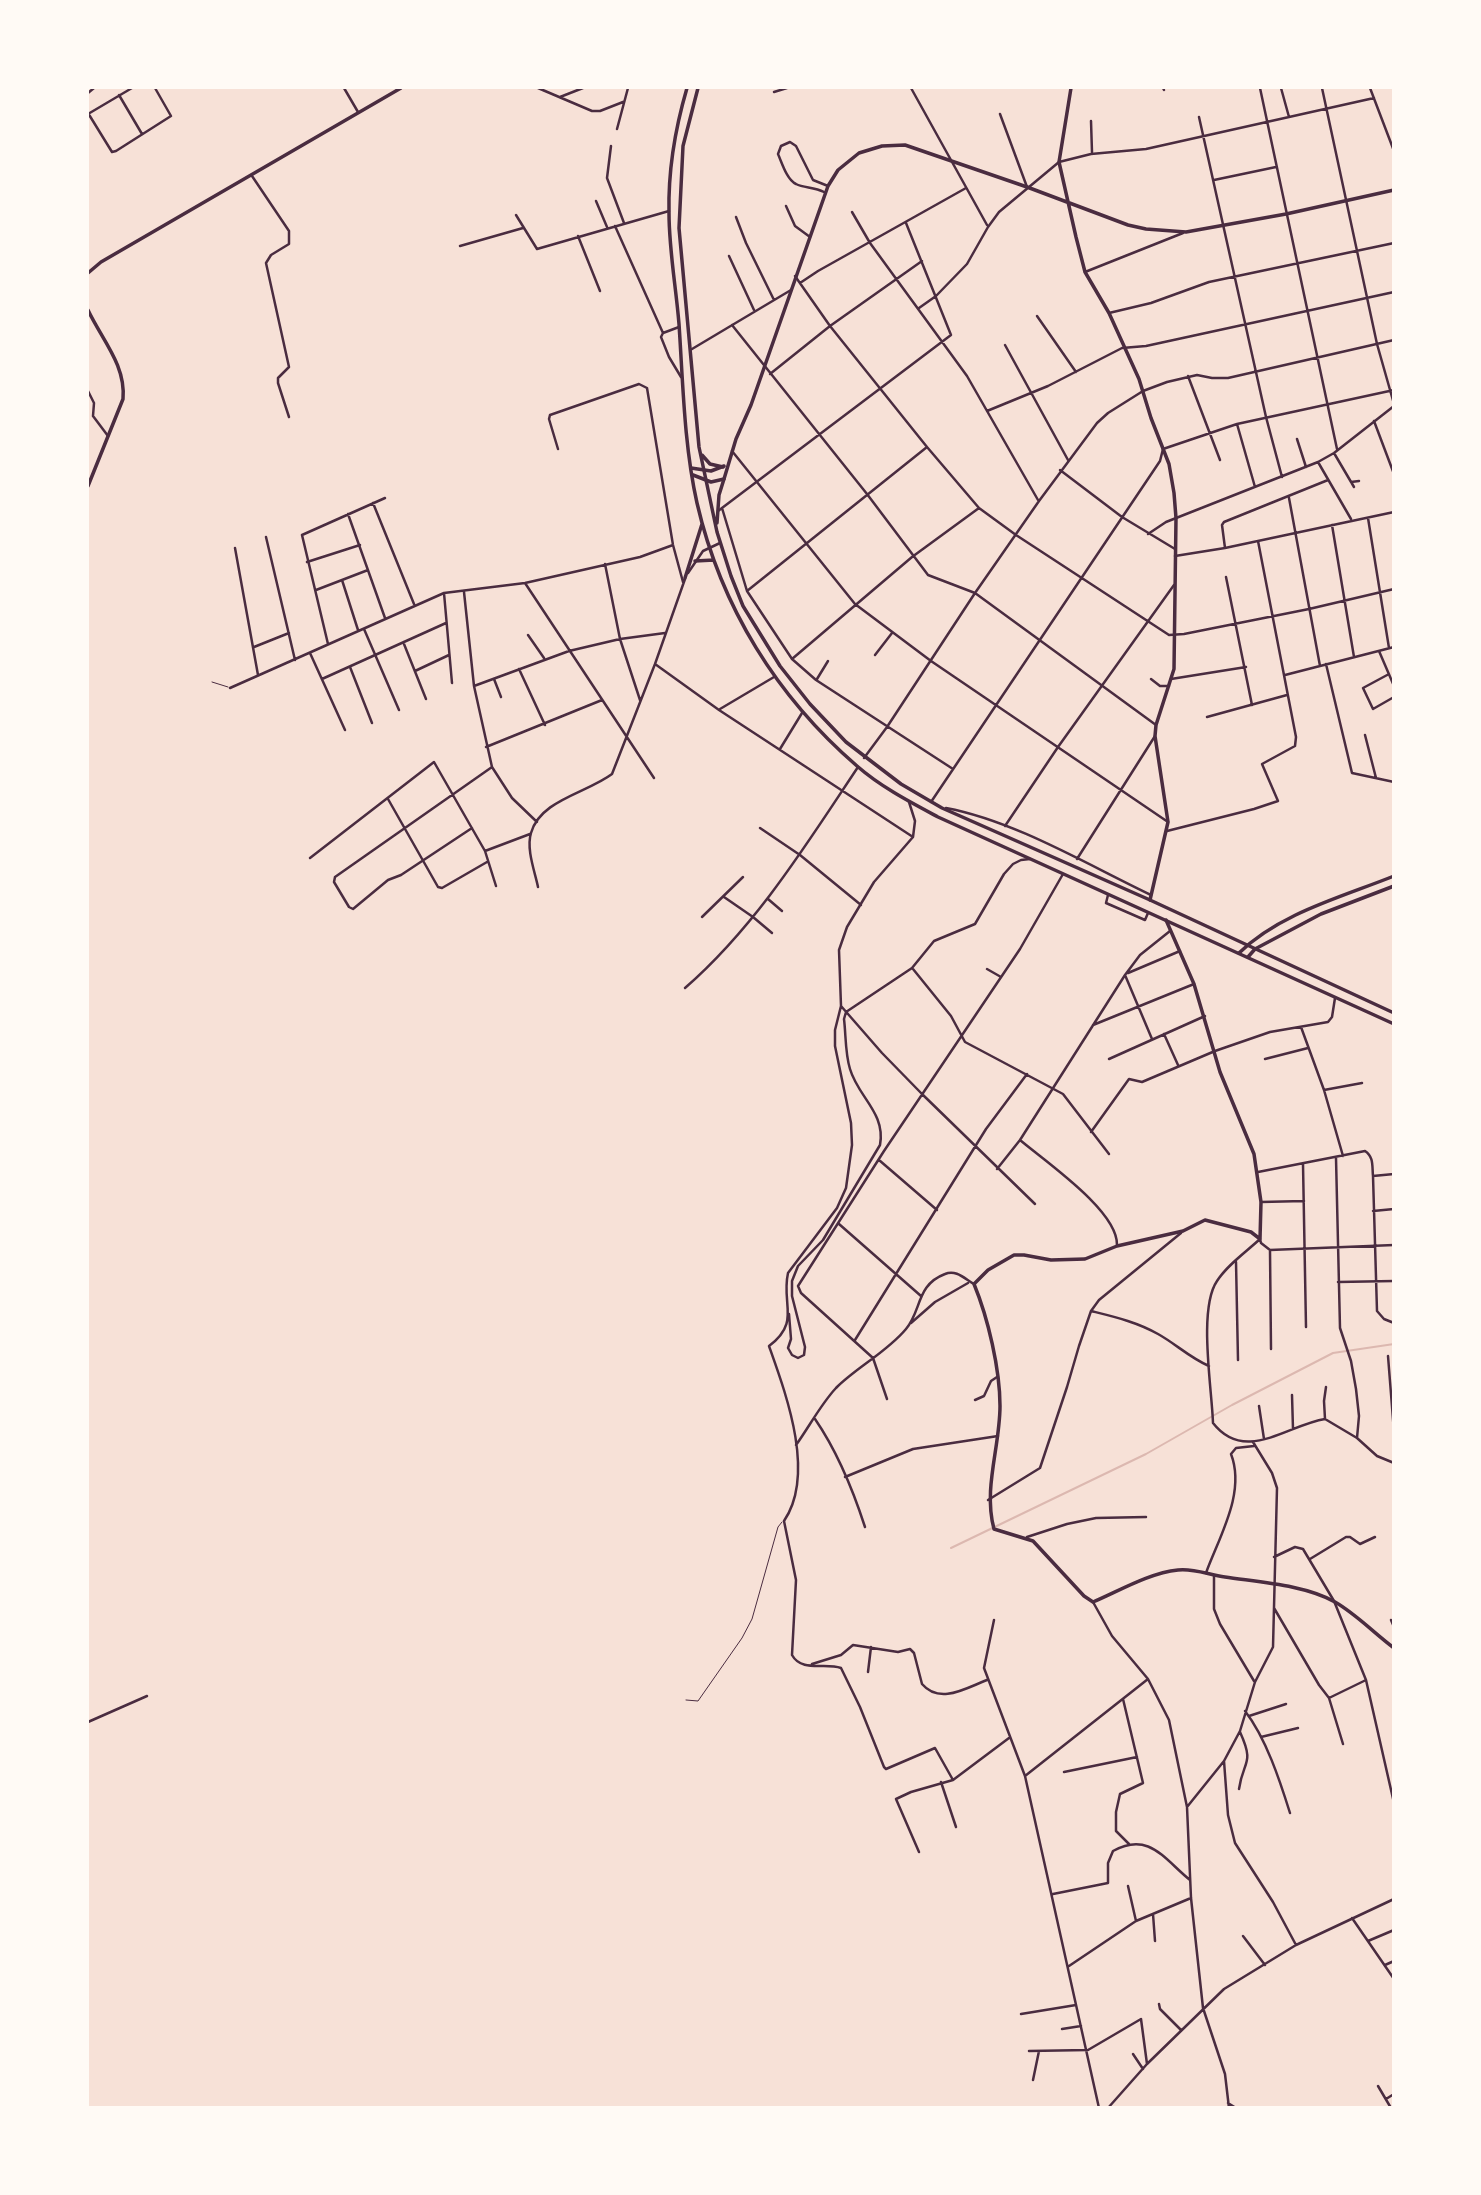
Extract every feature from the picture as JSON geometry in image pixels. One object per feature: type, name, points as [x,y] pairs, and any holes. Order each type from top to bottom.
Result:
[{"type":"main road","points":[[88,273],[101,262],[401,88]]},
{"type":"main road","points":[[687,88],[672,152],[669,211],[691,468],[710,547],[732,606],[774,677],[802,713],[858,767],[909,802],[1394,1024]]},
{"type":"main road","points":[[698,88],[683,146],[679,228],[699,447],[720,543],[743,606],[780,666],[810,704],[846,742],[864,758],[931,802],[1150,897],[1394,1013]]},
{"type":"main road","points":[[1071,88],[1059,162],[1085,272],[1109,313],[1143,391],[1172,476],[1176,518],[1176,635],[1171,679],[1156,724],[1155,736],[1168,822],[1150,897]]},
{"type":"main road","points":[[717,532],[717,512],[732,451],[828,186],[846,162],[871,148],[905,145],[1137,227],[1186,232],[1286,214],[1394,190]]},
{"type":"main road","points":[[88,310],[124,378],[123,399],[88,486]]},
{"type":"main road","points":[[699,447],[710,464],[723,467]]},
{"type":"main road","points":[[691,468],[716,471],[729,463]]},
{"type":"main road","points":[[693,475],[711,482],[724,478]]},
{"type":"main road","points":[[684,580],[703,522]]},
{"type":"main road","points":[[695,561],[714,560]]},
{"type":"main road","points":[[1239,953],[1247,945],[1315,906],[1394,876]]},
{"type":"main road","points":[[1248,957],[1255,949],[1321,914],[1394,886]]},
{"type":"main road","points":[[1166,920],[1194,984],[1220,1072],[1248,1135],[1258,1172],[1261,1202],[1260,1239]]},
{"type":"main road","points":[[1260,1239],[1251,1232],[1210,1220],[1183,1231],[1117,1246],[1081,1259],[1051,1260],[1014,1255],[972,1283],[980,1300],[997,1377],[1000,1404],[988,1500],[994,1529],[1027,1538],[1039,1546],[1084,1596],[1093,1602],[1164,1573],[1190,1569],[1214,1576],[1311,1592],[1334,1601],[1394,1648]]},
{"type":"street","points":[[88,93],[93,88]]},
{"type":"street","points":[[132,88],[88,113],[112,152],[171,116],[155,88]]},
{"type":"street","points":[[344,88],[358,112]]},
{"type":"street","points":[[538,88],[593,111],[623,102]]},
{"type":"street","points":[[560,97],[583,88]]},
{"type":"street","points":[[617,130],[628,88]]},
{"type":"street","points":[[774,92],[788,88]]},
{"type":"street","points":[[911,88],[988,227]]},
{"type":"street","points":[[1259,88],[1337,449]]},
{"type":"street","points":[[1281,88],[1289,117]]},
{"type":"street","points":[[1148,534],[1176,518],[1282,477],[1334,453],[1394,405],[1377,344],[1322,88]]},
{"type":"street","points":[[1370,88],[1394,151]]},
{"type":"street","points":[[119,95],[143,135]]},
{"type":"street","points":[[919,309],[936,296],[967,264],[988,227],[1008,204],[1059,162],[1091,154],[1146,149],[1374,97]]},
{"type":"street","points":[[1000,114],[1027,187]]},
{"type":"street","points":[[1199,117],[1266,417],[1282,477]]},
{"type":"street","points":[[1091,121],[1091,154]]},
{"type":"street","points":[[826,193],[815,187],[797,185],[790,180],[777,150],[790,142],[796,146],[813,180],[828,186]]},
{"type":"street","points":[[611,146],[607,178],[624,223]]},
{"type":"street","points":[[1214,180],[1276,167]]},
{"type":"street","points":[[250,174],[289,231],[290,237],[289,244],[271,255],[266,263],[289,367],[278,378],[278,383],[289,417]]},
{"type":"street","points":[[800,283],[965,188]]},
{"type":"street","points":[[596,201],[607,228]]},
{"type":"street","points":[[786,206],[795,226],[810,237]]},
{"type":"street","points":[[516,215],[537,249],[669,211]]},
{"type":"street","points":[[852,212],[870,243],[967,376],[1039,501]]},
{"type":"street","points":[[736,217],[774,300]]},
{"type":"street","points":[[717,512],[951,335],[906,223]]},
{"type":"street","points":[[615,226],[663,333],[663,345],[678,375],[683,379]]},
{"type":"street","points":[[460,246],[523,228]]},
{"type":"street","points":[[1085,272],[1186,232]]},
{"type":"street","points":[[578,236],[600,291]]},
{"type":"street","points":[[1109,313],[1151,303],[1209,282],[1394,243]]},
{"type":"street","points":[[729,256],[755,311]]},
{"type":"street","points":[[770,374],[830,326],[922,261]]},
{"type":"street","points":[[795,276],[830,326],[979,508],[1169,635],[1309,609],[1394,589]]},
{"type":"street","points":[[689,350],[791,290]]},
{"type":"street","points":[[987,411],[1076,372],[1122,348],[1394,292]]},
{"type":"street","points":[[1037,316],[1076,372]]},
{"type":"street","points":[[732,325],[928,575],[975,593],[1156,724]]},
{"type":"street","points":[[663,333],[679,327]]},
{"type":"street","points":[[864,758],[1060,470],[1108,412],[1143,391],[1188,376],[1228,378],[1394,341]]},
{"type":"street","points":[[1005,345],[1068,460]]},
{"type":"street","points":[[1188,376],[1220,460]]},
{"type":"street","points":[[558,449],[549,417],[643,384],[646,388],[673,545],[684,580]]},
{"type":"street","points":[[931,802],[1160,461],[1163,449],[1237,424],[1391,390]]},
{"type":"street","points":[[88,391],[94,402],[93,416],[108,436]]},
{"type":"street","points":[[1374,421],[1394,474]]},
{"type":"street","points":[[1237,424],[1255,487]]},
{"type":"street","points":[[1297,439],[1306,467]]},
{"type":"street","points":[[747,591],[927,447]]},
{"type":"street","points":[[732,451],[855,604],[892,634],[1168,822]]},
{"type":"street","points":[[1334,453],[1354,487]]},
{"type":"street","points":[[1318,461],[1352,521]]},
{"type":"street","points":[[1060,470],[1122,517],[1175,550]]},
{"type":"street","points":[[1225,548],[1222,525],[1224,522],[1328,481]]},
{"type":"street","points":[[1351,482],[1359,481]]},
{"type":"street","points":[[328,644],[302,535],[385,498]]},
{"type":"street","points":[[1289,498],[1320,666]]},
{"type":"street","points":[[373,503],[414,604]]},
{"type":"street","points":[[722,508],[747,591],[792,659],[817,680],[953,769]]},
{"type":"street","points":[[792,659],[912,556],[979,508]]},
{"type":"street","points":[[1175,556],[1393,513]]},
{"type":"street","points":[[348,514],[385,618]]},
{"type":"street","points":[[1284,675],[1391,648],[1368,518]]},
{"type":"street","points":[[1332,525],[1354,656]]},
{"type":"street","points":[[266,537],[295,660]]},
{"type":"street","points":[[1167,831],[1278,801],[1262,764],[1295,746],[1296,737],[1258,541]]},
{"type":"street","points":[[538,887],[530,834],[543,812],[599,784],[612,774],[684,580],[702,551],[720,543]]},
{"type":"street","points":[[307,562],[360,545]]},
{"type":"street","points":[[230,688],[414,604],[444,593],[524,583],[640,556],[673,545]]},
{"type":"street","points":[[235,548],[258,675]]},
{"type":"street","points":[[605,564],[620,639],[640,701]]},
{"type":"street","points":[[316,590],[368,570]]},
{"type":"street","points":[[1226,577],[1252,705]]},
{"type":"street","points":[[342,580],[359,631]]},
{"type":"street","points":[[524,583],[654,778]]},
{"type":"street","points":[[1005,826],[1174,585]]},
{"type":"street","points":[[464,591],[474,686],[492,767],[512,798],[537,822]]},
{"type":"street","points":[[444,593],[452,684]]},
{"type":"street","points":[[322,679],[446,623]]},
{"type":"street","points":[[364,629],[399,710]]},
{"type":"street","points":[[254,647],[289,633]]},
{"type":"street","points":[[474,686],[569,652],[620,639],[666,634]]},
{"type":"street","points":[[875,655],[892,634]]},
{"type":"street","points":[[528,635],[545,660]]},
{"type":"street","points":[[403,643],[426,699]]},
{"type":"street","points":[[1379,651],[1394,686]]},
{"type":"street","points":[[310,653],[345,730]]},
{"type":"street","points":[[415,671],[449,655]]},
{"type":"street","points":[[817,680],[828,661]]},
{"type":"street","points":[[655,664],[719,710],[913,836]]},
{"type":"street","points":[[1326,664],[1352,773],[1394,782]]},
{"type":"street","points":[[350,667],[372,723]]},
{"type":"street","points":[[1171,679],[1246,667]]},
{"type":"street","points":[[519,669],[545,725]]},
{"type":"street","points":[[1389,674],[1363,688],[1373,709],[1394,697]]},
{"type":"street","points":[[719,710],[774,677]]},
{"type":"street","points":[[494,679],[501,697]]},
{"type":"street","points":[[1151,679],[1160,686],[1169,686]]},
{"type":"street","points":[[1207,717],[1287,695]]},
{"type":"street","points":[[486,747],[602,700]]},
{"type":"street","points":[[780,749],[802,713]]},
{"type":"street","points":[[1365,735],[1376,778]]},
{"type":"street","points":[[1077,859],[1155,736]]},
{"type":"street","points":[[310,858],[434,762],[485,851],[496,886]]},
{"type":"street","points":[[472,828],[388,880],[351,909],[334,880],[492,767]]},
{"type":"street","points":[[685,988],[768,899],[858,767]]},
{"type":"street","points":[[388,799],[438,887],[487,862]]},
{"type":"street","points":[[909,802],[915,821],[913,836],[874,882],[841,940],[839,950],[841,1006],[835,1030],[835,1046],[851,1123],[852,1145],[846,1188],[837,1208],[788,1273],[785,1286],[791,1339],[788,1348],[792,1355],[798,1358],[804,1355],[805,1347],[792,1296],[792,1281],[798,1266],[823,1240],[880,1145],[882,1136],[879,1119],[856,1083],[850,1068],[844,1018],[846,1012],[912,968],[934,942],[975,924],[1004,874],[1013,864],[1030,859]]},
{"type":"street","points":[[942,808],[970,816],[980,815],[1077,859],[1150,897]]},
{"type":"street","points":[[760,828],[800,855],[861,905]]},
{"type":"street","points":[[485,851],[530,834]]},
{"type":"street","points":[[887,1399],[873,1358],[799,1290],[798,1286],[1001,977],[1063,874]]},
{"type":"street","points":[[702,917],[743,877]]},
{"type":"street","points":[[1108,895],[1106,903],[1130,914],[1145,920],[1148,912]]},
{"type":"street","points":[[724,897],[772,933]]},
{"type":"street","points":[[768,899],[782,911]]},
{"type":"street","points":[[1130,914],[1133,906]]},
{"type":"street","points":[[997,1169],[1020,1140],[1126,974],[1140,955],[1170,931]]},
{"type":"street","points":[[1126,974],[1180,951]]},
{"type":"street","points":[[912,968],[938,998],[969,1045],[1063,1094],[1109,1154]]},
{"type":"street","points":[[987,969],[1001,977]]},
{"type":"street","points":[[1126,974],[1152,1039]]},
{"type":"street","points":[[1093,1025],[1194,984]]},
{"type":"street","points":[[1091,1132],[1127,1081],[1131,1079],[1142,1082],[1178,1065],[1270,1032],[1328,1022],[1332,1017],[1335,997]]},
{"type":"street","points":[[841,1006],[922,1094],[1035,1204]]},
{"type":"street","points":[[1109,1059],[1205,1016]]},
{"type":"street","points":[[1301,1027],[1324,1090],[1343,1156]]},
{"type":"street","points":[[1164,1034],[1178,1065]]},
{"type":"street","points":[[1265,1059],[1308,1048]]},
{"type":"street","points":[[855,1340],[976,1146],[1027,1074]]},
{"type":"street","points":[[1324,1090],[1362,1083]]},
{"type":"street","points":[[1020,1140],[1103,1211],[1115,1230],[1117,1246]]},
{"type":"street","points":[[1258,1172],[1365,1152],[1369,1154],[1372,1158],[1373,1176],[1374,1282],[1377,1311],[1384,1319],[1394,1323]]},
{"type":"street","points":[[1336,1158],[1340,1328],[1351,1361],[1356,1389],[1359,1416],[1357,1438]]},
{"type":"street","points":[[879,1160],[937,1210]]},
{"type":"street","points":[[1303,1164],[1306,1327]]},
{"type":"street","points":[[1373,1176],[1394,1174]]},
{"type":"street","points":[[1261,1202],[1304,1201]]},
{"type":"street","points":[[1373,1211],[1394,1209]]},
{"type":"street","points":[[839,1224],[920,1296]]},
{"type":"street","points":[[988,1500],[1040,1468],[1091,1311],[1109,1291],[1183,1231]]},
{"type":"street","points":[[1187,1807],[1224,1762],[1240,1731],[1255,1682],[1273,1647],[1277,1488],[1265,1460],[1254,1444],[1222,1434],[1213,1423],[1208,1322],[1214,1285],[1260,1239],[1270,1250],[1394,1245]]},
{"type":"street","points":[[1270,1250],[1271,1349]]},
{"type":"street","points":[[1236,1261],[1238,1360]]},
{"type":"street","points":[[909,1325],[920,1296],[929,1284],[947,1273],[959,1275],[972,1283]]},
{"type":"street","points":[[1338,1282],[1394,1281]]},
{"type":"street","points":[[796,1445],[835,1389],[935,1302],[972,1283]]},
{"type":"street","points":[[1091,1311],[1144,1326],[1190,1357],[1209,1366]]},
{"type":"street","points":[[789,1312],[785,1331],[769,1346],[786,1394],[796,1445],[798,1477],[790,1512],[784,1521],[796,1580],[795,1628],[791,1652],[796,1661],[841,1668],[886,1769],[935,1748],[953,1780]]},
{"type":"street","points":[[1388,1356],[1394,1432]]},
{"type":"street","points":[[975,1399],[984,1396],[991,1381],[997,1377]]},
{"type":"street","points":[[1325,1419],[1326,1387]]},
{"type":"street","points":[[1292,1395],[1293,1429]]},
{"type":"street","points":[[1259,1406],[1264,1439]]},
{"type":"street","points":[[815,1419],[825,1434],[866,1527]]},
{"type":"street","points":[[1206,1573],[1236,1489],[1237,1473],[1231,1454],[1236,1448],[1325,1419],[1357,1438],[1377,1456],[1394,1463]]},
{"type":"street","points":[[845,1477],[913,1449],[998,1436]]},
{"type":"street","points":[[1027,1538],[1096,1518],[1146,1517]]},
{"type":"street","points":[[1310,1559],[1346,1537],[1350,1536],[1360,1544],[1375,1537]]},
{"type":"street","points":[[1274,1557],[1299,1546],[1310,1559],[1334,1601],[1371,1696],[1394,1803]]},
{"type":"street","points":[[1214,1576],[1217,1617],[1255,1682]]},
{"type":"street","points":[[1093,1602],[1112,1636],[1148,1679],[1169,1720],[1187,1807],[1191,1898],[1203,2008],[1225,2074],[1228,2105],[1236,2108]]},
{"type":"street","points":[[1274,1607],[1329,1698],[1343,1744]]},
{"type":"street","points":[[994,1620],[984,1668],[1025,1776],[1099,2108]]},
{"type":"street","points":[[1391,1620],[1394,1627]]},
{"type":"street","points":[[809,1665],[841,1655],[853,1645],[898,1652],[912,1650],[922,1684],[928,1690],[941,1695],[987,1679]]},
{"type":"street","points":[[868,1672],[871,1647]]},
{"type":"street","points":[[1025,1776],[1148,1679]]},
{"type":"street","points":[[1329,1698],[1366,1680]]},
{"type":"street","points":[[88,1722],[148,1696]]},
{"type":"street","points":[[1122,1699],[1143,1783],[1119,1794],[1116,1831],[1129,1844]]},
{"type":"street","points":[[1249,1716],[1286,1704]]},
{"type":"street","points":[[1245,1710],[1260,1737],[1290,1813]]},
{"type":"street","points":[[1260,1737],[1298,1728]]},
{"type":"street","points":[[1239,1789],[1248,1761],[1246,1745],[1240,1731]]},
{"type":"street","points":[[919,1852],[896,1799],[953,1780],[1010,1737]]},
{"type":"street","points":[[1064,1772],[1137,1758]]},
{"type":"street","points":[[1224,1762],[1228,1815],[1235,1843],[1273,1902],[1296,1945]]},
{"type":"street","points":[[941,1782],[956,1828]]},
{"type":"street","points":[[1053,1894],[1108,1883],[1108,1863],[1112,1851],[1129,1844],[1146,1844],[1190,1880]]},
{"type":"street","points":[[1128,1886],[1136,1921]]},
{"type":"street","points":[[1068,1967],[1136,1921],[1191,1898]]},
{"type":"street","points":[[1108,2108],[1147,2064],[1224,1989],[1296,1945],[1394,1899]]},
{"type":"street","points":[[1153,1914],[1155,1941]]},
{"type":"street","points":[[1352,1918],[1394,1979]]},
{"type":"street","points":[[1368,1941],[1394,1930]]},
{"type":"street","points":[[1243,1937],[1265,1965]]},
{"type":"street","points":[[1385,1965],[1394,1961]]},
{"type":"street","points":[[1159,2004],[1160,2009],[1181,2030]]},
{"type":"street","points":[[1021,2014],[1076,2005]]},
{"type":"street","points":[[1029,2051],[1088,2050],[1141,2019],[1147,2064]]},
{"type":"street","points":[[1062,2029],[1082,2026]]},
{"type":"street","points":[[1033,2080],[1039,2051]]},
{"type":"street","points":[[1133,2054],[1143,2069]]},
{"type":"street","points":[[1378,2086],[1391,2108]]},
{"type":"street","points":[[1386,2099],[1394,2094]]},
{"type":"lane","points":[[212,682],[225,684],[230,688]]},
{"type":"lane","points":[[686,1700],[698,1701],[742,1638],[752,1619],[778,1527],[784,1521]]},
{"type":"waterway","points":[[951,1548],[1146,1454],[1232,1405],[1333,1353],[1394,1344]]}]
